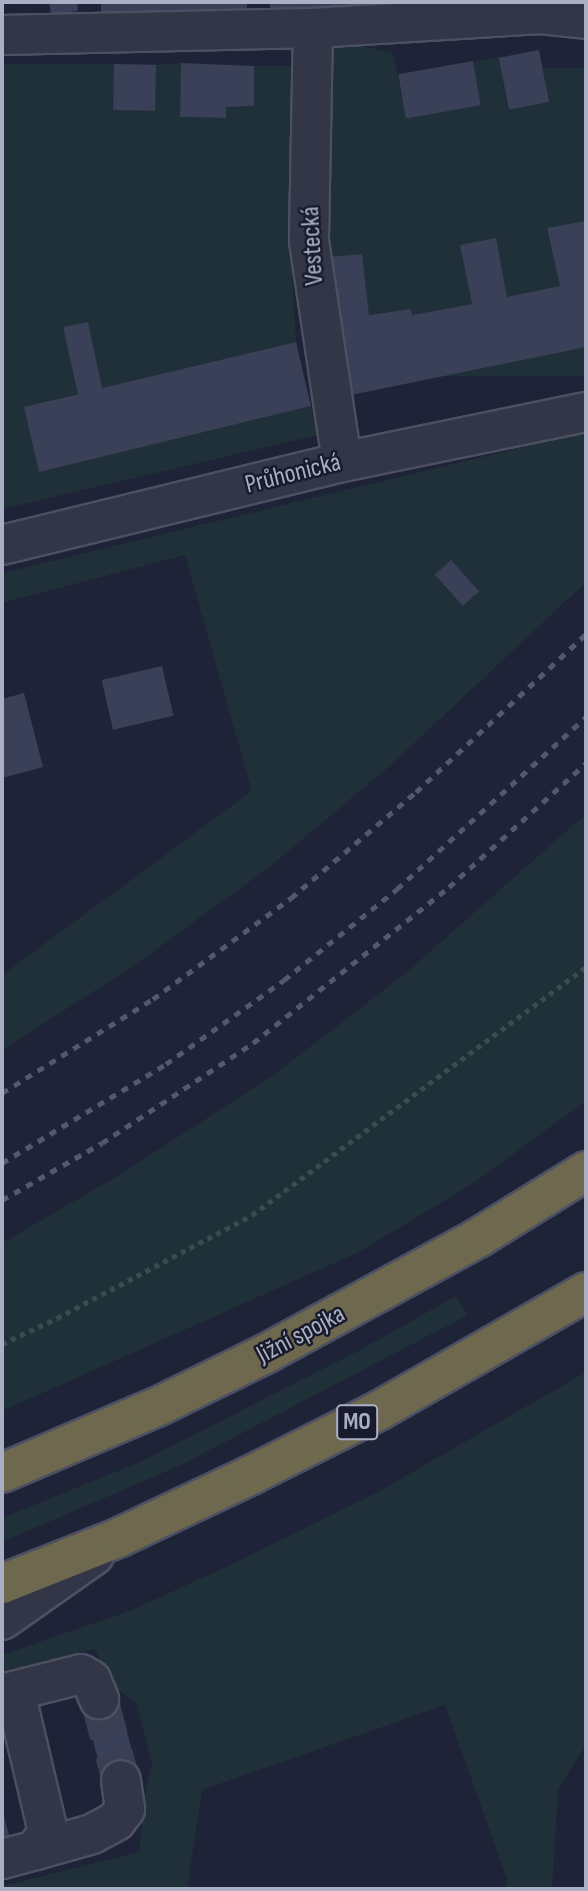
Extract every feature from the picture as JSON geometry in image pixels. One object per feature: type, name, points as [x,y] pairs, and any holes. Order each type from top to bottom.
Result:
[{"type":"highway","name":"Jižní spojka","points":[[2,1474],[157,1407],[267,1353],[478,1238],[586,1171]]},
{"type":"highway","name":"MO","points":[[2,1584],[120,1537],[380,1410],[586,1292]]},
{"type":"street","points":[[2,34],[313,28],[541,14],[586,19]]},
{"type":"street","name":"Vestecká","points":[[313,28],[309,241],[342,462]]},
{"type":"street","name":"Průhonická","points":[[2,545],[342,462],[586,412]]},
{"type":"street","points":[[2,1620],[120,1537]]},
{"type":"street","points":[[2,1695],[81,1674],[91,1680],[99,1699]]},
{"type":"street","points":[[2,1695],[9,1699],[20,1713],[47,1821],[48,1831],[19,1855]]},
{"type":"street","points":[[19,1855],[92,1834],[116,1821],[125,1809],[121,1780]]},
{"type":"path","points":[[2,1344],[57,1318],[252,1215],[586,967]]},
{"type":"shaded area","points":[[359,46],[392,52],[407,118],[481,105],[473,61],[499,57],[508,110],[548,102],[543,68],[586,68],[586,221],[547,229],[560,286],[507,297],[495,238],[460,245],[472,304],[412,315],[411,309],[369,315],[329,257],[326,48]]},
{"type":"shaded area","points":[[181,63],[180,117],[225,118],[226,107],[254,106],[254,66],[292,66],[290,237],[296,342],[102,388],[88,323],[78,393],[25,407],[252,420],[311,406],[318,435],[2,509],[2,64],[114,64],[114,110],[155,110],[156,65]]},
{"type":"shaded area","points":[[346,347],[586,347],[586,376],[346,376]]},
{"type":"shaded area","points":[[586,432],[586,582],[391,765],[268,868],[132,967],[2,1050],[2,975],[252,791],[185,555],[2,603],[2,573]],"holes":[[[451,561],[479,590],[462,606],[435,576]]]},
{"type":"shaded area","points":[[586,814],[586,1101],[472,1184],[357,1253],[2,1411],[2,1243],[121,1174],[275,1074],[407,972]]},
{"type":"shaded area","points":[[456,1296],[468,1315],[181,1465],[2,1542],[2,1518],[140,1462],[360,1350]]},
{"type":"shaded area","points":[[586,1372],[586,1745],[558,1789],[552,1889],[507,1889],[507,1879],[445,1705],[202,1790],[187,1889],[2,1889],[2,1886],[139,1852],[146,1787],[152,1764],[136,1703],[110,1683],[95,1649],[2,1673],[2,1655],[132,1610],[239,1561],[378,1492]]},
{"type":"building","points":[[49,2],[77,2],[78,11],[51,14]]},
{"type":"building","points":[[101,2],[247,2],[247,10],[101,14]]},
{"type":"building","points":[[270,2],[413,2],[413,10],[270,10]]},
{"type":"building","points":[[539,50],[549,102],[509,110],[499,58]]},
{"type":"building","points":[[473,61],[481,105],[406,119],[398,74]]},
{"type":"building","points":[[181,63],[254,66],[254,106],[226,107],[226,118],[180,117]]},
{"type":"building","points":[[114,64],[156,65],[155,111],[113,110]]},
{"type":"building","points":[[586,221],[586,347],[351,395],[329,257],[362,254],[369,315],[411,309],[412,315],[472,304],[460,245],[496,238],[507,297],[560,286],[547,228]]},
{"type":"building","points":[[88,322],[102,388],[296,342],[311,406],[39,472],[24,407],[78,394],[63,327]]},
{"type":"building","points":[[451,560],[479,591],[463,606],[435,575]]},
{"type":"building","points":[[162,666],[173,716],[113,730],[102,680]]},
{"type":"building","points":[[24,693],[43,767],[2,778],[2,699]]},
{"type":"building","points":[[117,1695],[138,1775],[105,1784],[83,1704]]},
{"type":"building","points":[[2,1810],[10,1838],[2,1840]]},
{"type":"tunnel","points":[[99,1699],[121,1780]]},
{"type":"railway","points":[[2,1093],[153,999],[291,898],[416,792],[586,634]]},
{"type":"railway","points":[[2,1163],[166,1064],[284,980],[397,889],[586,717]]},
{"type":"railway","points":[[2,1200],[102,1143],[253,1043],[449,887],[586,763]]}]
